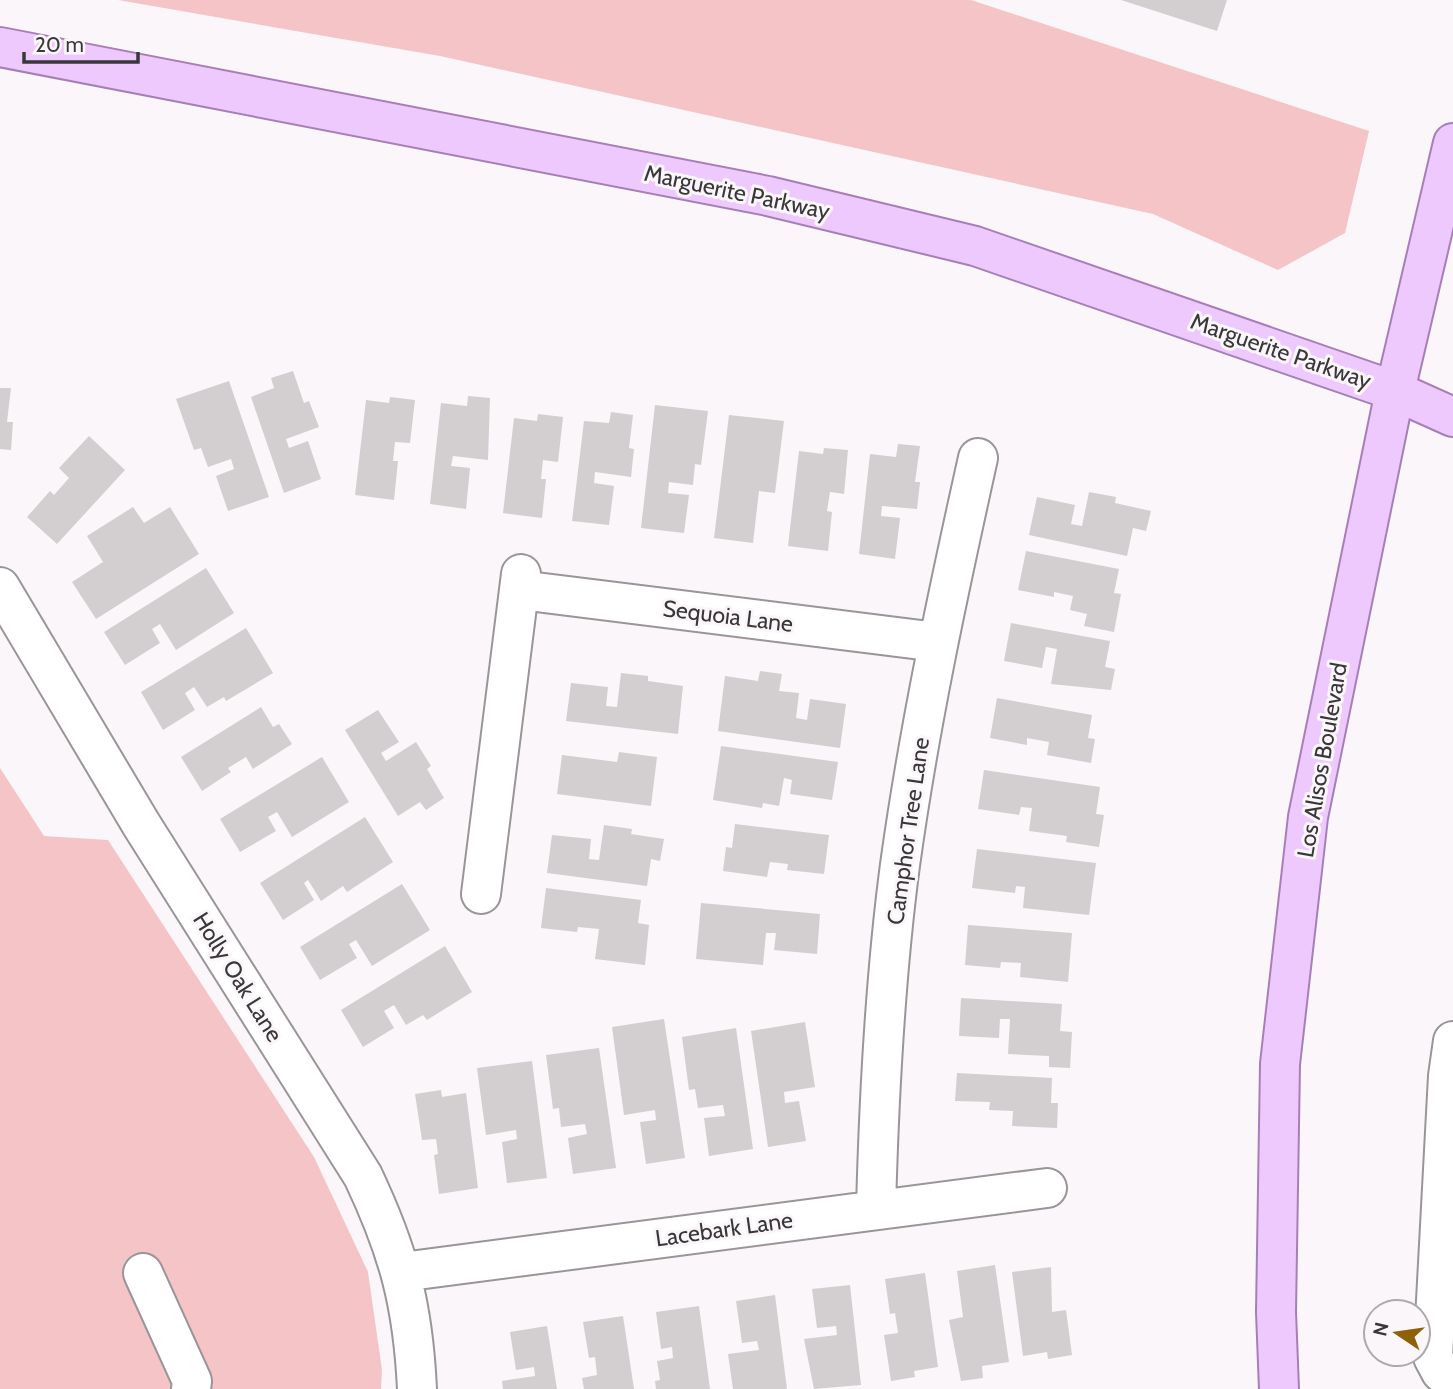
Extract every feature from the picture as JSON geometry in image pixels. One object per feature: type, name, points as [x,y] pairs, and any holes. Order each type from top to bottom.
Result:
[{"type":"main road","name":"Marguerite Parkway","points":[[0,47],[768,196],[975,246],[1395,391],[1453,417]]},
{"type":"main road","name":"Los Alisos Boulevard","points":[[1279,1389],[1276,1312],[1280,1064],[1308,817],[1395,391],[1453,143]]},
{"type":"street","name":"Camphor Tree Lane","points":[[876,1209],[878,1111],[900,867],[937,642],[978,458]]},
{"type":"street","name":"Sequoia Lane","points":[[481,894],[521,582],[937,642]]},
{"type":"street","name":"Holly Oak Lane","points":[[0,587],[141,824],[363,1177],[385,1224],[402,1272],[412,1329],[417,1389]]},
{"type":"street","points":[[1447,1377],[1433,1357],[1448,1076],[1453,1041]]},
{"type":"street","name":"Lacebark Lane","points":[[402,1272],[1047,1188]]},
{"type":"street","points":[[143,1273],[192,1381],[191,1389]]},
{"type":"shaded area","points":[[118,0],[971,0],[1369,131],[1345,233],[1278,270],[1153,214],[440,56]]},
{"type":"shaded area","points":[[0,768],[44,836],[108,840],[314,1157],[368,1272],[382,1370],[381,1389],[0,1389]]},
{"type":"building","points":[[1121,0],[1227,0],[1217,31]]},
{"type":"building","points":[[293,371],[304,403],[309,401],[319,427],[286,439],[289,448],[308,441],[321,479],[284,493],[251,397],[274,388],[271,378]]},
{"type":"building","points":[[229,381],[269,497],[228,511],[216,476],[234,469],[231,459],[208,467],[201,448],[194,450],[176,399]]},
{"type":"building","points":[[0,388],[11,388],[7,422],[13,422],[11,450],[0,449]]},
{"type":"building","points":[[468,396],[490,398],[488,460],[453,456],[451,466],[470,468],[466,509],[430,504],[441,403],[467,406]]},
{"type":"building","points":[[390,397],[415,400],[410,443],[395,442],[393,461],[398,461],[394,500],[355,495],[366,400],[389,403]]},
{"type":"building","points":[[655,405],[708,411],[701,465],[695,464],[693,485],[669,482],[668,493],[689,495],[684,533],[641,528]]},
{"type":"building","points":[[611,412],[633,415],[629,448],[634,449],[631,477],[595,472],[594,483],[614,486],[609,525],[572,521],[584,421],[609,423]]},
{"type":"building","points":[[538,414],[563,417],[558,462],[543,460],[541,479],[546,479],[542,518],[503,513],[514,418],[537,421]]},
{"type":"building","points":[[729,415],[784,421],[775,493],[759,491],[753,543],[714,538]]},
{"type":"building","points":[[89,436],[125,470],[57,544],[27,517],[50,491],[54,495],[69,478],[59,468]]},
{"type":"building","points":[[898,444],[920,446],[915,482],[920,482],[917,509],[882,506],[881,516],[900,518],[895,559],[859,554],[870,454],[896,457]]},
{"type":"building","points":[[824,448],[848,450],[844,494],[830,492],[827,511],[832,512],[828,551],[788,546],[799,451],[823,454]]},
{"type":"building","points":[[1089,492],[1116,497],[1115,503],[1151,511],[1146,531],[1133,528],[1127,556],[1029,535],[1037,497],[1075,505],[1071,524],[1082,526]]},
{"type":"building","points":[[133,507],[144,523],[170,507],[199,554],[96,619],[72,582],[103,562],[87,536]]},
{"type":"building","points":[[1026,551],[1119,569],[1114,593],[1121,594],[1114,632],[1084,626],[1087,614],[1070,610],[1073,596],[1054,592],[1054,597],[1018,590]]},
{"type":"building","points":[[206,568],[234,613],[176,650],[160,624],[152,629],[160,643],[125,665],[104,632]]},
{"type":"building","points":[[1011,623],[1110,641],[1105,667],[1115,669],[1111,690],[1051,684],[1057,649],[1046,647],[1042,668],[1004,661]]},
{"type":"building","points":[[246,628],[273,673],[226,701],[224,697],[207,707],[194,687],[185,693],[195,710],[163,730],[141,692]]},
{"type":"building","points":[[760,671],[782,674],[779,691],[799,693],[796,718],[807,720],[810,699],[846,704],[840,748],[718,731],[725,676],[758,681]]},
{"type":"building","points":[[621,673],[648,676],[648,681],[683,686],[678,734],[566,721],[571,683],[608,687],[606,706],[617,707]]},
{"type":"building","points":[[997,698],[1092,715],[1088,738],[1095,739],[1091,763],[1047,755],[1049,742],[1027,738],[1027,745],[990,738]]},
{"type":"building","points":[[261,707],[273,727],[279,724],[292,744],[253,769],[246,757],[228,768],[231,772],[202,791],[181,757]]},
{"type":"building","points":[[378,710],[399,742],[381,753],[386,761],[416,742],[431,766],[427,769],[444,798],[426,810],[420,802],[398,816],[345,730]]},
{"type":"building","points":[[721,746],[838,762],[832,800],[790,794],[792,780],[784,778],[779,806],[763,803],[762,808],[713,800]]},
{"type":"building","points":[[619,752],[657,757],[651,806],[557,794],[562,755],[617,762]]},
{"type":"building","points":[[322,757],[349,802],[292,837],[277,812],[268,817],[276,831],[240,852],[220,819]]},
{"type":"building","points":[[984,770],[1100,787],[1096,814],[1104,815],[1099,847],[1066,842],[1067,836],[1029,831],[1032,808],[1021,807],[1019,815],[978,809]]},
{"type":"building","points":[[365,817],[393,862],[347,892],[343,886],[321,901],[308,880],[304,883],[314,900],[283,920],[260,883]]},
{"type":"building","points":[[735,824],[829,835],[824,874],[787,870],[788,864],[770,862],[767,877],[723,871],[726,847],[732,848]]},
{"type":"building","points":[[604,825],[632,829],[631,834],[664,839],[660,861],[651,859],[647,886],[547,873],[552,835],[591,839],[589,859],[599,860]]},
{"type":"building","points":[[977,849],[1096,863],[1089,915],[1023,908],[1025,887],[1016,886],[1015,893],[972,888]]},
{"type":"building","points":[[402,884],[430,930],[372,966],[356,940],[349,944],[357,958],[320,980],[300,947]]},
{"type":"building","points":[[546,888],[641,900],[638,923],[649,925],[645,965],[595,959],[599,929],[578,927],[577,932],[541,928]]},
{"type":"building","points":[[701,903],[820,914],[817,954],[774,950],[776,933],[766,933],[763,965],[696,959]]},
{"type":"building","points":[[968,925],[1072,933],[1068,982],[1020,977],[1021,963],[1001,962],[1000,968],[965,965]]},
{"type":"building","points":[[445,946],[472,992],[427,1020],[423,1015],[406,1025],[394,1005],[384,1011],[394,1028],[363,1047],[341,1010]]},
{"type":"building","points":[[961,998],[1062,1004],[1060,1031],[1072,1032],[1070,1068],[1049,1067],[1049,1056],[1008,1054],[1010,1019],[1000,1019],[999,1038],[959,1036]]},
{"type":"building","points":[[664,1019],[685,1158],[646,1164],[640,1122],[656,1120],[655,1110],[624,1115],[612,1027]]},
{"type":"building","points":[[805,1022],[815,1087],[784,1092],[785,1103],[799,1101],[806,1141],[768,1147],[751,1031]]},
{"type":"building","points":[[736,1028],[753,1149],[709,1156],[704,1118],[725,1116],[723,1105],[698,1108],[695,1089],[689,1090],[682,1037]]},
{"type":"building","points":[[599,1048],[616,1168],[573,1174],[568,1138],[587,1134],[585,1124],[561,1127],[559,1108],[553,1109],[546,1055]]},
{"type":"building","points":[[532,1061],[547,1178],[507,1183],[502,1142],[517,1139],[516,1130],[486,1135],[477,1068]]},
{"type":"building","points":[[957,1073],[1052,1078],[1051,1103],[1058,1103],[1057,1128],[1012,1126],[1013,1111],[989,1110],[990,1102],[955,1101]]},
{"type":"building","points":[[441,1090],[442,1097],[466,1093],[478,1188],[439,1194],[434,1155],[438,1154],[436,1139],[422,1140],[415,1094]]},
{"type":"building","points":[[995,1265],[1009,1362],[982,1366],[983,1378],[961,1381],[949,1320],[963,1317],[957,1271]]},
{"type":"building","points":[[1051,1267],[1052,1312],[1066,1310],[1072,1355],[1048,1359],[1047,1352],[1023,1356],[1012,1272]]},
{"type":"building","points":[[925,1273],[938,1367],[914,1371],[915,1377],[891,1381],[884,1335],[898,1333],[895,1313],[890,1314],[885,1279]]},
{"type":"building","points":[[850,1285],[861,1385],[814,1389],[804,1339],[837,1335],[836,1326],[817,1328],[812,1289]]},
{"type":"building","points":[[775,1295],[787,1389],[733,1389],[728,1354],[759,1350],[757,1341],[742,1343],[736,1301]]},
{"type":"building","points":[[699,1306],[710,1389],[656,1389],[655,1381],[660,1380],[657,1361],[673,1358],[672,1347],[661,1349],[656,1312]]},
{"type":"building","points":[[623,1316],[634,1389],[584,1389],[582,1378],[597,1375],[595,1357],[589,1358],[583,1322]]},
{"type":"building","points":[[547,1326],[557,1389],[503,1389],[502,1381],[535,1376],[534,1367],[516,1370],[510,1332]]}]
